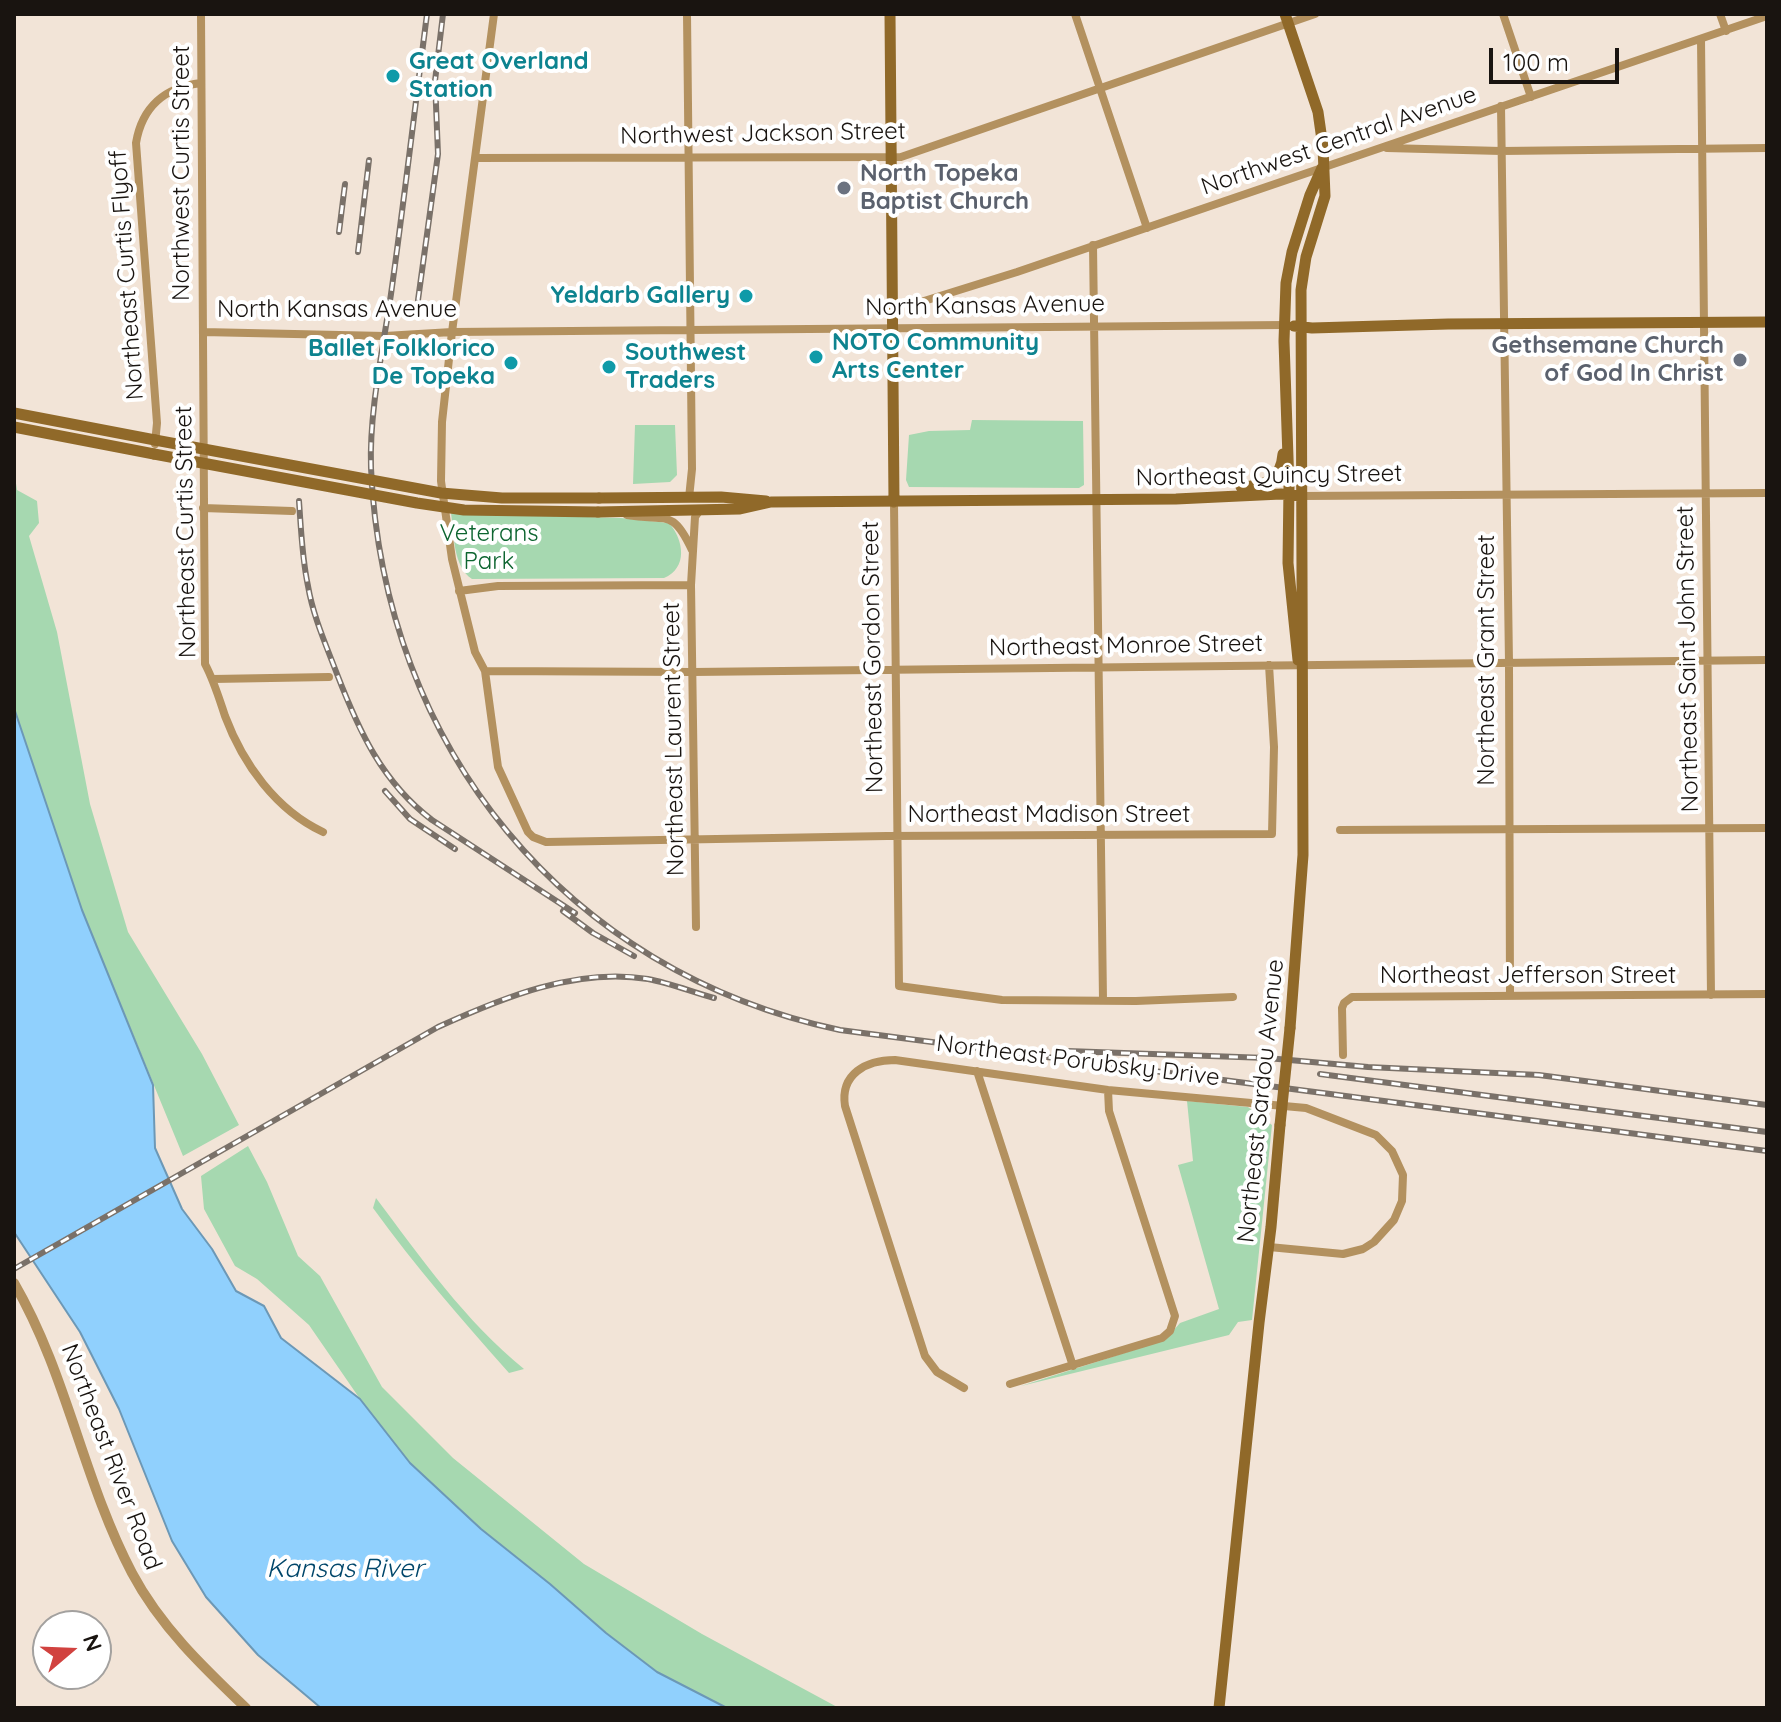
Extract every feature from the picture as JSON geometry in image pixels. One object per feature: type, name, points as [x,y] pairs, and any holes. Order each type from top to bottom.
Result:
[{"type":"main road","name":"Northeast Gordon Street","points":[[890,14],[894,502]]},
{"type":"main road","points":[[1287,19],[1318,112],[1325,196],[1303,273],[1295,496]]},
{"type":"main road","points":[[1194,498],[1219,489],[1256,487],[1275,479],[1282,467],[1286,283],[1292,252],[1322,168]]},
{"type":"main road","name":"North Kansas Avenue","points":[[1285,325],[1767,322]]},
{"type":"main road","points":[[14,413],[155,440]]},
{"type":"main road","points":[[1285,413],[1295,496]]},
{"type":"main road","points":[[14,427],[464,510],[602,511]]},
{"type":"main road","name":"Northeast Quincy Street","points":[[155,440],[441,493],[502,498],[752,498],[771,502],[894,502],[1295,496]]},
{"type":"main road","name":"Northeast Sardou Avenue","points":[[1219,1708],[1269,1247],[1303,855],[1300,664],[1304,654],[1295,496]]},
{"type":"main road","name":"Northeast Quincy Street","points":[[602,511],[740,509],[771,502]]},
{"type":"street","name":"Northwest Curtis Street","points":[[201,14],[203,332]]},
{"type":"street","points":[[485,671],[475,652],[459,591],[446,521],[440,463],[452,332],[494,14]]},
{"type":"street","points":[[687,14],[692,469],[689,498]]},
{"type":"street","points":[[1075,14],[1147,228]]},
{"type":"street","name":"Northwest Jackson Street","points":[[476,158],[901,157],[1100,89],[1287,19],[1315,14]]},
{"type":"street","points":[[1503,14],[1531,97]]},
{"type":"street","points":[[1720,14],[1726,31]]},
{"type":"street","name":"Northwest Central Avenue","points":[[924,301],[1767,16]]},
{"type":"street","name":"Northeast Saint John Street","points":[[1701,39],[1711,995]]},
{"type":"street","name":"Northeast Curtis Flyoff","points":[[154,454],[156,409],[136,143],[145,115],[157,99],[171,90],[201,83]]},
{"type":"street","name":"Northeast Grant Street","points":[[1501,106],[1510,996]]},
{"type":"street","points":[[1378,148],[1501,151],[1767,148]]},
{"type":"street","points":[[1093,245],[1103,1000],[1233,997]]},
{"type":"street","name":"North Kansas Avenue","points":[[203,332],[385,336],[452,332],[1285,325]]},
{"type":"street","name":"Northeast Curtis Street","points":[[203,332],[205,664],[234,737],[257,775],[301,822],[323,832]]},
{"type":"street","name":"Northeast Quincy Street","points":[[1295,496],[1767,493]]},
{"type":"street","name":"Northeast Gordon Street","points":[[894,502],[899,986],[989,999],[1103,1000]]},
{"type":"street","points":[[203,508],[292,511]]},
{"type":"street","name":"Northeast Laurent Street","points":[[696,927],[691,585],[695,517],[701,509]]},
{"type":"street","points":[[602,511],[671,519],[684,532],[692,550]]},
{"type":"street","points":[[459,591],[498,586],[691,585]]},
{"type":"street","name":"Northeast Monroe Street","points":[[485,671],[693,672],[1767,660]]},
{"type":"street","name":"Northeast Madison Street","points":[[485,671],[498,767],[528,832],[546,842],[1272,834],[1274,747],[1269,665]]},
{"type":"street","points":[[213,679],[329,677]]},
{"type":"street","points":[[1340,830],[1767,828]]},
{"type":"street","name":"Northeast Jefferson Street","points":[[1343,1055],[1342,1008],[1352,997],[1767,994]]},
{"type":"street","name":"Northeast Porubsky Drive","points":[[964,1388],[937,1372],[925,1356],[845,1106],[847,1080],[851,1074],[874,1063],[895,1060],[1108,1090],[1306,1108],[1376,1135],[1392,1151],[1403,1175],[1402,1201],[1394,1220],[1374,1242],[1363,1249],[1343,1254],[1269,1247]]},
{"type":"street","points":[[977,1071],[1073,1366]]},
{"type":"street","points":[[1010,1384],[1162,1338],[1170,1331],[1175,1316],[1109,1111],[1108,1090]]},
{"type":"street","name":"Northeast River Road","points":[[14,1283],[45,1345],[115,1537],[134,1576],[178,1640],[246,1708]]},
{"type":"green space","points":[[972,420],[1083,421],[1084,485],[1079,488],[909,487],[906,480],[909,435],[970,430]]},
{"type":"green space","points":[[635,425],[675,425],[677,475],[670,482],[633,484]]},
{"type":"green space","points":[[14,470],[17,490],[37,501],[39,523],[29,536],[57,632],[90,804],[128,932],[202,1054],[239,1125],[183,1156],[82,910],[14,708]]},
{"type":"green space","name":"Veterans Park","points":[[451,513],[621,518],[669,523],[678,537],[680,561],[677,568],[664,578],[472,579],[461,567],[458,558]]},
{"type":"green space","points":[[1187,1101],[1248,1107],[1272,1125],[1252,1320],[1238,1322],[1229,1335],[1021,1386],[1165,1340],[1180,1323],[1219,1309],[1178,1165],[1193,1161]]},
{"type":"green space","points":[[248,1146],[267,1182],[298,1256],[320,1276],[382,1387],[453,1458],[584,1564],[702,1634],[839,1708],[727,1708],[657,1672],[481,1529],[410,1463],[360,1399],[309,1325],[257,1279],[235,1266],[204,1209],[201,1176]]},
{"type":"green space","points":[[376,1198],[463,1310],[524,1369],[509,1373],[473,1333],[373,1208]]},
{"type":"water","name":"Kansas River","points":[[14,708],[82,910],[153,1085],[155,1148],[182,1209],[212,1249],[236,1291],[264,1306],[281,1338],[360,1399],[410,1463],[481,1529],[657,1672],[727,1708],[321,1708],[258,1655],[206,1597],[172,1541],[119,1409],[80,1332],[14,1232]]},
{"type":"railway","points":[[427,14],[372,425],[371,468],[383,570],[411,665],[452,753],[507,832],[574,900],[653,957],[742,1001],[840,1030],[1767,1151]]},
{"type":"railway","points":[[418,300],[438,154],[435,81],[443,14]]},
{"type":"railway","points":[[358,252],[369,160]]},
{"type":"railway","points":[[339,232],[345,184]]},
{"type":"railway","points":[[299,501],[304,565],[316,619],[354,716],[386,772],[414,805],[432,820],[575,913]]},
{"type":"railway","points":[[385,791],[410,819],[455,849]]},
{"type":"railway","points":[[563,911],[593,933],[634,956]]},
{"type":"railway","points":[[14,1269],[438,1027],[488,1006],[567,981],[621,976],[648,979],[714,998]]},
{"type":"railway","points":[[1067,1051],[1267,1058],[1368,1067],[1539,1075],[1767,1105]]},
{"type":"railway","points":[[1320,1074],[1767,1132]]},
{"type":"place","name":"Great Overland Station","points":[[393,76]]},
{"type":"place","name":"North Topeka Baptist Church","points":[[844,188]]},
{"type":"place","name":"Yeldarb Gallery","points":[[746,296]]},
{"type":"place","name":"NOTO Community Arts Center","points":[[816,357]]},
{"type":"place","name":"Gethsemane Church of God In Christ","points":[[1740,360]]},
{"type":"place","name":"Ballet Folklorico De Topeka","points":[[511,363]]},
{"type":"place","name":"Southwest Traders","points":[[609,367]]}]
